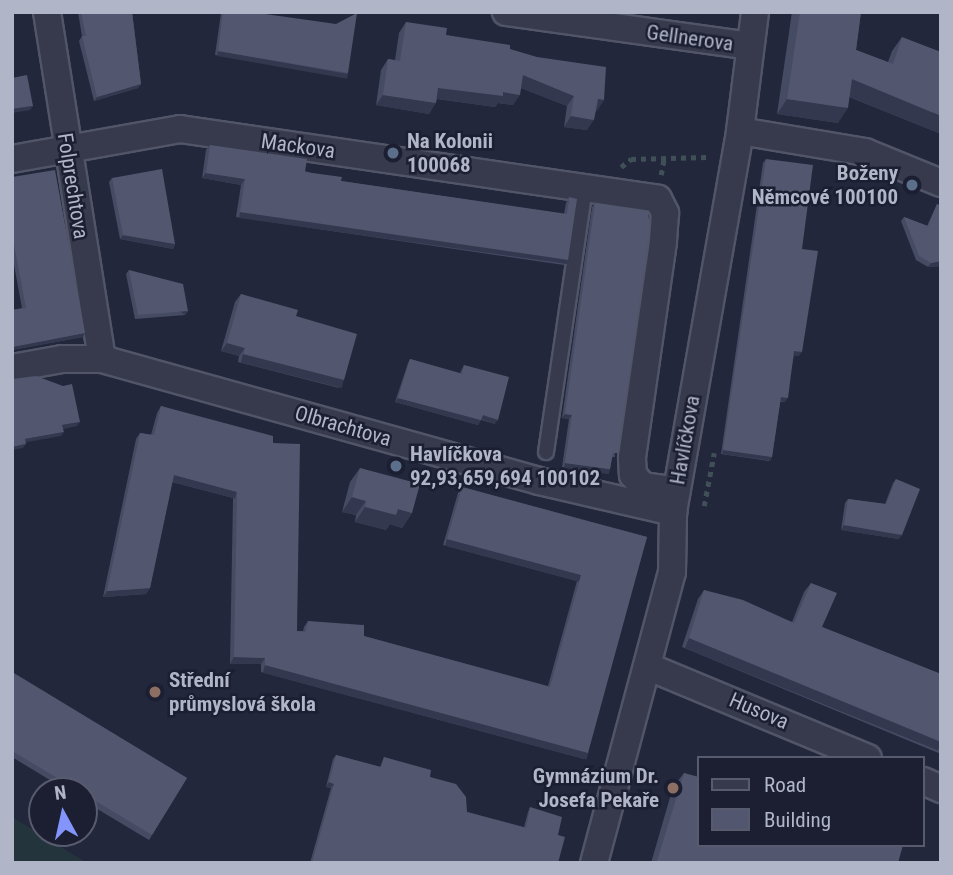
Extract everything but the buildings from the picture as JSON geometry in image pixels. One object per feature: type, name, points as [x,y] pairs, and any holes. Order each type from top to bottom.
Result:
[{"type":"street","name":"Folprechtova","points":[[47,12],[102,359]]},
{"type":"street","name":"Gellnerova","points":[[506,12],[750,46]]},
{"type":"street","name":"Havlíčkova","points":[[594,863],[649,667],[672,572],[675,502],[740,131],[755,12]]},
{"type":"street","name":"Mackova","points":[[12,159],[180,129],[585,188],[646,194],[658,199],[665,213],[632,458],[633,475],[643,486],[675,502]]},
{"type":"street","points":[[740,131],[865,152],[941,183]]},
{"type":"street","name":"Olbrachtova","points":[[12,369],[62,359],[102,359],[539,481],[675,502]]},
{"type":"street","name":"Husova","points":[[649,667],[863,756]]},
{"type":"street","points":[[925,782],[941,789]]},
{"type":"lane","points":[[546,452],[585,188]]},
{"type":"path","points":[[614,191],[617,173],[631,159],[707,157]]},
{"type":"shaded area","points":[[12,817],[28,827],[28,847],[61,847],[87,863],[12,863]]},
{"type":"place","name":"Na Kolonii 100068","points":[[393,153]]},
{"type":"place","name":"Boženy Němcové 100100","points":[[912,185]]},
{"type":"place","name":"Havlíčkova 92,93,659,694 100102","points":[[396,466]]},
{"type":"place","name":"Střední průmyslová škola","points":[[155,692]]},
{"type":"place","name":"Gymnázium Dr. Josefa Pekaře","points":[[673,788]]}]
